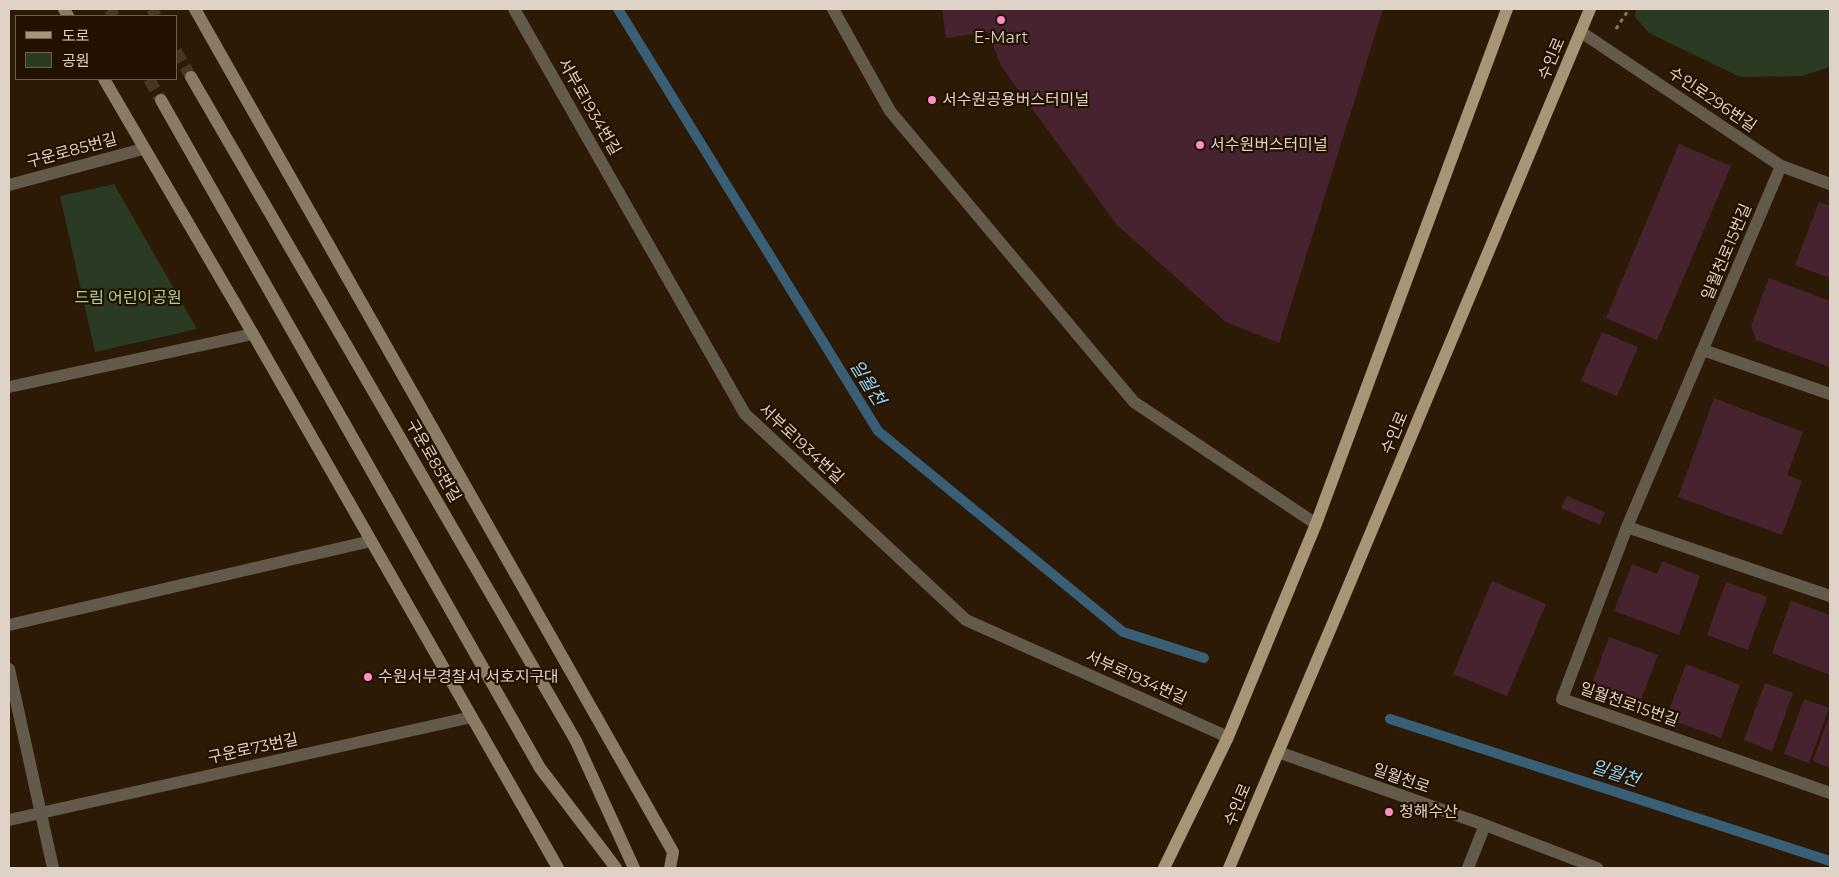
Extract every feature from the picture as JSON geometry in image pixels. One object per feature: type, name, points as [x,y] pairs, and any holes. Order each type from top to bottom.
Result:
[{"type":"main road","points":[[1164,868],[1228,737],[1316,524],[1507,9]]},
{"type":"main road","name":"수인로","points":[[1228,868],[1590,9]]},
{"type":"street","points":[[196,9],[673,852],[670,868]]},
{"type":"street","name":"서부로1934번길","points":[[514,9],[745,414],[966,620],[1228,737]]},
{"type":"street","points":[[833,9],[890,110],[1134,402],[1316,524]]},
{"type":"street","name":"수인로296번길","points":[[1581,32],[1781,166],[1830,184]]},
{"type":"street","name":"구운로85번길","points":[[190,76],[576,741],[634,868]]},
{"type":"street","points":[[105,80],[253,334],[558,868]]},
{"type":"street","points":[[161,100],[540,768],[616,868]]},
{"type":"street","name":"구운로85번길","points":[[9,185],[144,149]]},
{"type":"street","name":"일월천로15번길","points":[[1781,166],[1627,527],[1562,700],[1830,793]]},
{"type":"street","points":[[9,387],[253,334]]},
{"type":"street","points":[[1703,350],[1830,394]]},
{"type":"street","points":[[1627,527],[1830,596]]},
{"type":"street","points":[[9,625],[371,541]]},
{"type":"street","points":[[9,669],[53,868]]},
{"type":"street","name":"구운로73번길","points":[[9,820],[472,718]]},
{"type":"street","name":"일월천로","points":[[1278,752],[1596,868]]},
{"type":"street","points":[[1468,868],[1485,826]]},
{"type":"green space","points":[[1636,9],[1830,9],[1830,67],[1802,76],[1740,77],[1649,33],[1635,17]]},
{"type":"green space","name":"드림 어린이공원","points":[[114,184],[197,329],[95,352],[60,196]]},
{"type":"building","name":"서수원버스터미널","points":[[942,9],[1383,9],[1279,343],[1226,322],[1117,225],[1001,66],[988,32],[946,38]]},
{"type":"building","points":[[1679,144],[1731,166],[1657,340],[1606,318]]},
{"type":"building","points":[[1819,202],[1830,206],[1830,278],[1795,265]]},
{"type":"building","points":[[1769,278],[1830,301],[1829,367],[1756,340],[1751,326]]},
{"type":"building","points":[[1602,332],[1638,347],[1617,396],[1581,381]]},
{"type":"building","points":[[1714,398],[1803,432],[1787,475],[1802,481],[1782,535],[1678,497]]},
{"type":"building","points":[[1567,496],[1605,512],[1600,525],[1561,508]]},
{"type":"building","points":[[1662,561],[1700,576],[1679,635],[1614,611],[1632,564],[1657,574]]},
{"type":"building","points":[[1492,581],[1546,604],[1507,696],[1453,674]]},
{"type":"building","points":[[1726,582],[1767,597],[1748,650],[1707,635]]},
{"type":"building","points":[[1791,601],[1830,615],[1830,675],[1772,653]]},
{"type":"building","points":[[1609,637],[1658,655],[1637,710],[1602,697],[1593,681]]},
{"type":"building","points":[[1686,664],[1740,685],[1721,738],[1666,718]]},
{"type":"building","points":[[1765,683],[1793,693],[1772,751],[1744,740]]},
{"type":"building","points":[[1804,699],[1829,708],[1809,763],[1784,754]]},
{"type":"building","points":[[1830,714],[1830,768],[1813,761]]},
{"type":"waterway","name":"일월천","points":[[618,9],[878,431],[1123,632],[1204,658]]},
{"type":"waterway","name":"일월천","points":[[1390,719],[1830,861]]},
{"type":"tunnel","points":[[110,9],[113,15]]},
{"type":"tunnel","points":[[152,9],[155,15]]},
{"type":"tunnel","points":[[178,54],[191,77]]},
{"type":"tunnel","points":[[150,80],[161,100]]},
{"type":"place","name":"E-Mart","points":[[1001,20]]},
{"type":"place","name":"서수원공용버스터미널","points":[[932,100]]},
{"type":"place","name":"서수원버스터미널","points":[[1200,145]]},
{"type":"place","name":"수원서부경찰서 서호지구대","points":[[368,677]]},
{"type":"place","name":"청해수산","points":[[1389,812]]}]
